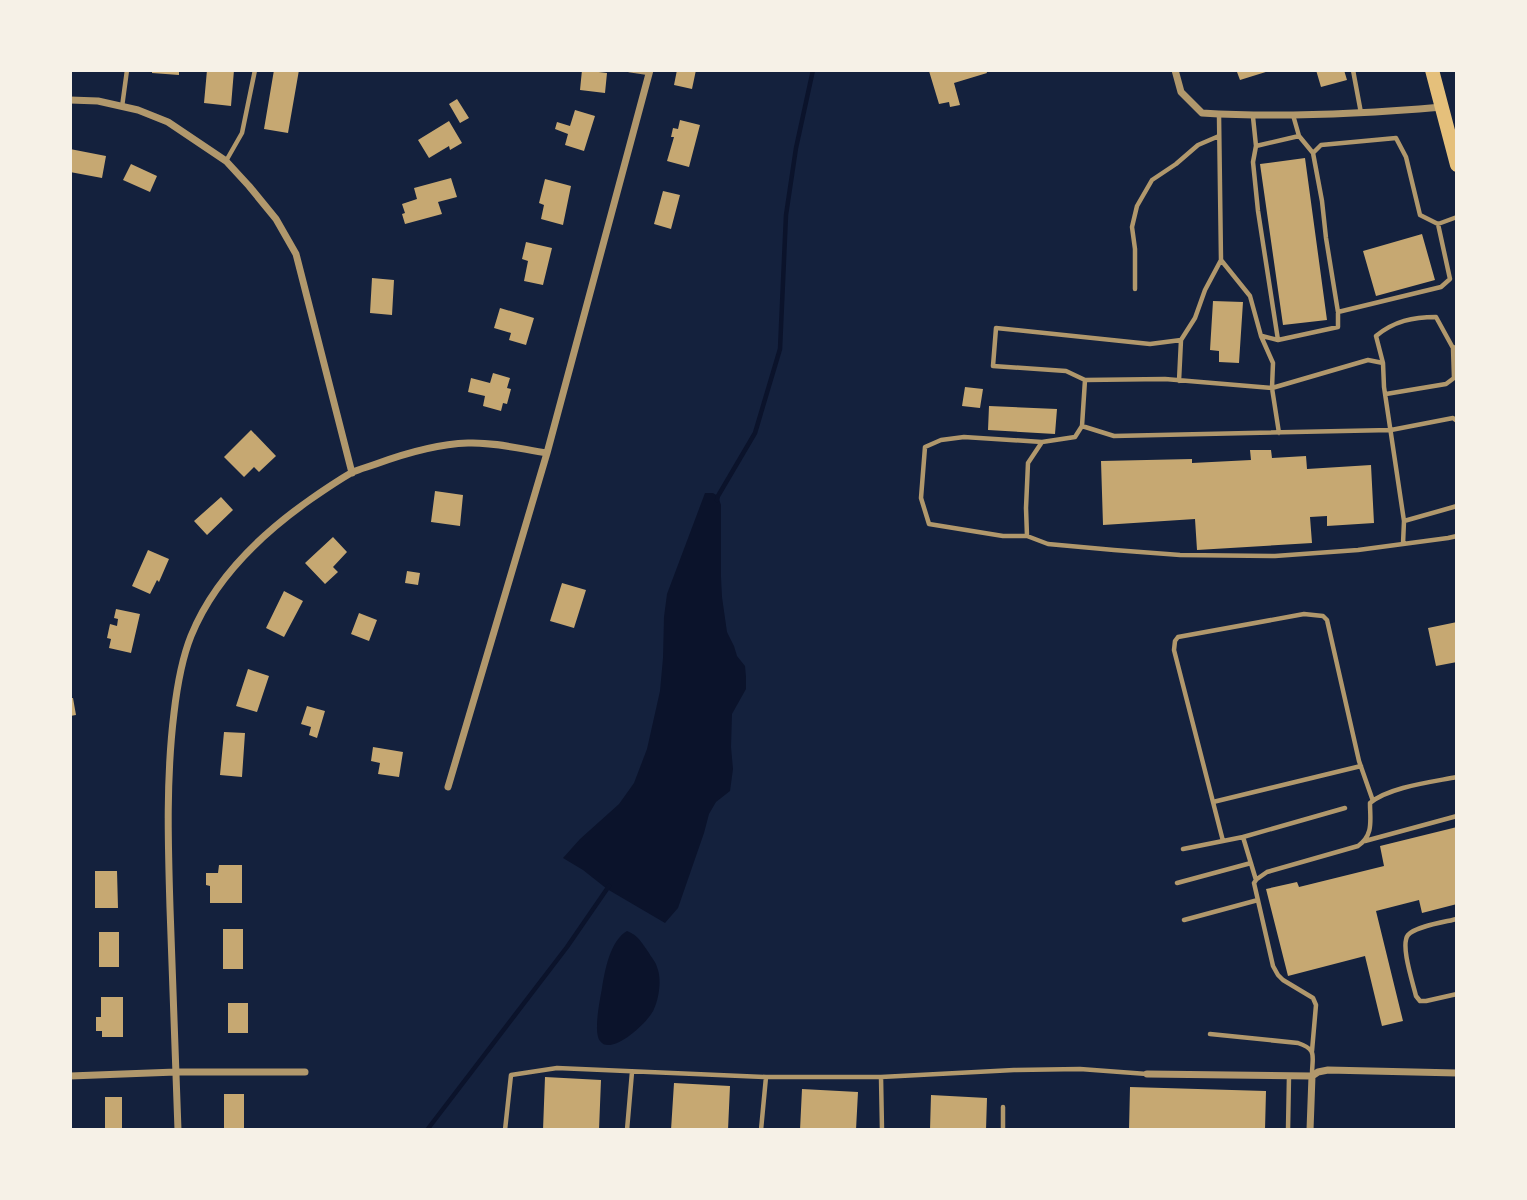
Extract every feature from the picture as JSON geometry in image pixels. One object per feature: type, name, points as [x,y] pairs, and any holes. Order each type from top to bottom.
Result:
[{"type":"main road","points":[[1432,70],[1457,165]]},
{"type":"street","points":[[1175,70],[1181,92],[1202,113],[1252,117],[1361,114],[1442,107]]},
{"type":"street","points":[[448,787],[547,453],[650,71]]},
{"type":"street","points":[[70,100],[98,101],[138,110],[168,122],[226,161],[275,219],[296,254],[352,473]]},
{"type":"street","points":[[178,1130],[168,780],[178,682],[191,635],[202,613],[237,563],[258,541],[286,517],[352,473],[419,449],[457,444],[493,444],[547,453]]},
{"type":"street","points":[[1147,1074],[1312,1076],[1328,1070],[1457,1073]]},
{"type":"street","points":[[70,1076],[176,1072],[305,1072]]},
{"type":"street","points":[[1310,1130],[1312,1076]]},
{"type":"lane","points":[[122,107],[127,70]]},
{"type":"lane","points":[[226,161],[242,133],[255,70]]},
{"type":"lane","points":[[629,70],[650,71]]},
{"type":"lane","points":[[1353,70],[1361,114]]},
{"type":"lane","points":[[1179,380],[1181,340],[1195,317],[1205,290],[1221,260],[1219,114]]},
{"type":"lane","points":[[1261,336],[1278,340],[1338,327],[1314,153],[1299,136],[1293,114]]},
{"type":"lane","points":[[1252,117],[1256,146],[1253,162],[1258,211],[1278,340]]},
{"type":"lane","points":[[1135,289],[1132,227],[1137,206],[1153,180],[1198,145],[1219,136]]},
{"type":"lane","points":[[1256,146],[1299,136]]},
{"type":"lane","points":[[1314,153],[1321,145],[1396,138],[1406,157],[1420,215],[1438,224],[1457,218]]},
{"type":"lane","points":[[1338,313],[1441,287],[1450,279],[1438,224]]},
{"type":"lane","points":[[1221,260],[1250,296],[1261,336],[1273,363],[1272,388],[1279,433]]},
{"type":"lane","points":[[1385,394],[1446,384],[1454,378],[1455,348],[1436,317],[1418,317],[1388,326],[1376,336],[1383,363],[1385,394],[1404,521],[1403,544]]},
{"type":"lane","points":[[1181,340],[1150,344],[996,328],[993,366],[1066,371],[1085,380],[1179,380],[1272,388],[1368,360],[1383,363]]},
{"type":"lane","points":[[1085,380],[1082,426],[1075,437],[1042,442],[964,437],[941,440],[925,447],[921,498],[929,524],[1003,536],[1027,536],[1048,544],[1180,555],[1275,556],[1358,550],[1457,536]]},
{"type":"lane","points":[[1082,426],[1114,436],[1391,430],[1453,418],[1457,421]]},
{"type":"lane","points":[[1027,536],[1028,463],[1042,442]]},
{"type":"lane","points":[[1404,521],[1457,506]]},
{"type":"lane","points":[[1223,841],[1174,650],[1178,637],[1304,614],[1323,616],[1327,620],[1361,766],[1373,801]]},
{"type":"lane","points":[[1213,802],[1361,766]]},
{"type":"lane","points":[[1256,880],[1267,872],[1364,842],[1369,836],[1370,803],[1373,801],[1389,793],[1457,777]]},
{"type":"lane","points":[[1183,849],[1243,837],[1345,808]]},
{"type":"lane","points":[[1364,842],[1457,816]]},
{"type":"lane","points":[[1243,837],[1256,880],[1254,883],[1273,966],[1278,975],[1312,998],[1316,1006],[1312,1076]]},
{"type":"lane","points":[[1177,883],[1251,863]]},
{"type":"lane","points":[[1184,920],[1258,900]]},
{"type":"lane","points":[[1457,919],[1409,933],[1405,940],[1416,996],[1420,1001],[1457,994]]},
{"type":"lane","points":[[1210,1034],[1298,1043],[1312,1051]]},
{"type":"lane","points":[[505,1130],[511,1075],[557,1068],[766,1077],[881,1077],[1080,1069],[1147,1074]]},
{"type":"lane","points":[[627,1130],[632,1071]]},
{"type":"lane","points":[[1288,1130],[1289,1076]]},
{"type":"lane","points":[[761,1130],[766,1077]]},
{"type":"lane","points":[[881,1077],[882,1130]]},
{"type":"lane","points":[[1003,1107],[1003,1130]]},
{"type":"water","points":[[705,493],[718,496],[721,505],[722,597],[727,632],[737,656],[745,666],[746,689],[732,714],[733,769],[730,791],[716,802],[709,814],[678,908],[665,923],[607,889],[563,858],[619,804],[634,783],[647,749],[660,691],[667,594]]},
{"type":"water","points":[[627,931],[639,940],[656,963],[659,977],[656,1005],[638,1029],[621,1041],[605,1045],[600,1041],[597,1031],[603,981],[612,949]]},
{"type":"building","points":[[152,70],[179,70],[179,75],[152,73]]},
{"type":"building","points":[[207,70],[234,70],[231,106],[204,103]]},
{"type":"building","points":[[274,70],[299,70],[288,133],[264,129]]},
{"type":"building","points":[[582,70],[607,73],[605,93],[580,90]]},
{"type":"building","points":[[677,70],[696,70],[692,89],[674,85]]},
{"type":"building","points":[[986,70],[987,73],[954,83],[960,105],[950,107],[949,102],[939,104],[929,71]]},
{"type":"building","points":[[1316,70],[1344,70],[1347,80],[1321,87]]},
{"type":"building","points":[[1269,71],[1240,80],[1237,72]]},
{"type":"building","points":[[457,99],[469,118],[460,123],[449,104]]},
{"type":"building","points":[[575,110],[595,116],[584,151],[565,145],[568,134],[555,129],[557,122],[570,126]]},
{"type":"building","points":[[680,120],[700,125],[689,167],[667,161],[674,137],[671,137],[673,128],[678,129]]},
{"type":"building","points":[[449,121],[462,143],[450,150],[449,146],[429,158],[418,140]]},
{"type":"building","points":[[70,149],[106,156],[102,178],[70,172]]},
{"type":"building","points":[[1305,158],[1327,320],[1283,325],[1260,164]]},
{"type":"building","points":[[131,164],[157,176],[150,192],[123,180]]},
{"type":"building","points":[[451,178],[457,197],[438,202],[442,214],[405,224],[402,204],[417,199],[414,188]]},
{"type":"building","points":[[545,179],[571,186],[563,225],[541,219],[544,205],[539,203]]},
{"type":"building","points":[[663,191],[680,195],[671,229],[654,224]]},
{"type":"building","points":[[1422,234],[1435,280],[1376,296],[1363,251]]},
{"type":"building","points":[[526,242],[552,248],[543,285],[524,281],[528,261],[522,259]]},
{"type":"building","points":[[372,278],[394,280],[392,315],[370,313]]},
{"type":"building","points":[[1213,301],[1243,302],[1239,363],[1219,362],[1219,351],[1210,350]]},
{"type":"building","points":[[500,308],[534,318],[526,345],[509,340],[511,333],[494,328]]},
{"type":"building","points":[[493,373],[510,378],[507,388],[511,389],[507,404],[503,403],[501,411],[483,406],[485,396],[468,392],[471,378],[490,383]]},
{"type":"building","points":[[965,387],[983,389],[980,408],[962,406]]},
{"type":"building","points":[[989,406],[1057,409],[1055,434],[988,430]]},
{"type":"building","points":[[251,430],[276,456],[259,472],[254,467],[244,477],[224,457]]},
{"type":"building","points":[[1250,450],[1271,450],[1272,458],[1306,456],[1307,469],[1371,465],[1374,523],[1327,526],[1327,516],[1310,517],[1312,543],[1197,550],[1195,519],[1103,525],[1101,461],[1192,459],[1192,463],[1251,460]]},
{"type":"building","points":[[435,491],[463,495],[460,526],[431,522]]},
{"type":"building","points":[[221,497],[233,510],[207,535],[194,521]]},
{"type":"building","points":[[333,537],[347,552],[333,567],[338,572],[325,584],[305,563]]},
{"type":"building","points":[[148,550],[169,559],[159,582],[157,580],[150,594],[132,586]]},
{"type":"building","points":[[407,571],[420,573],[418,585],[405,583]]},
{"type":"building","points":[[562,583],[586,590],[574,628],[550,621]]},
{"type":"building","points":[[284,591],[303,601],[284,637],[266,628]]},
{"type":"building","points":[[116,609],[140,614],[131,653],[109,648],[111,639],[107,638],[110,624],[117,626],[118,619],[114,618]]},
{"type":"building","points":[[359,613],[377,620],[369,641],[351,634]]},
{"type":"building","points":[[1457,622],[1457,662],[1436,666],[1428,628]]},
{"type":"building","points":[[248,669],[269,676],[257,712],[236,706]]},
{"type":"building","points":[[70,698],[73,698],[76,715],[70,716]]},
{"type":"building","points":[[307,706],[325,711],[317,738],[309,735],[311,727],[301,724]]},
{"type":"building","points":[[224,732],[245,733],[242,777],[220,775]]},
{"type":"building","points":[[373,747],[403,752],[399,777],[378,774],[380,763],[371,761]]},
{"type":"building","points":[[1457,827],[1457,904],[1422,913],[1419,900],[1376,911],[1403,1021],[1382,1026],[1365,956],[1288,976],[1266,889],[1297,882],[1299,887],[1384,866],[1380,846]]},
{"type":"building","points":[[219,865],[242,865],[242,903],[210,903],[210,886],[206,885],[206,873],[218,873]]},
{"type":"building","points":[[95,871],[117,871],[118,908],[95,908]]},
{"type":"building","points":[[223,929],[243,929],[243,969],[223,969]]},
{"type":"building","points":[[99,932],[119,932],[119,967],[99,967]]},
{"type":"building","points":[[101,997],[123,997],[123,1037],[102,1037],[102,1031],[96,1031],[96,1017],[101,1017]]},
{"type":"building","points":[[228,1003],[248,1003],[248,1033],[228,1033]]},
{"type":"building","points":[[545,1077],[601,1080],[599,1130],[543,1130]]},
{"type":"building","points":[[674,1083],[730,1086],[728,1130],[671,1130]]},
{"type":"building","points":[[1130,1087],[1266,1091],[1265,1130],[1129,1130]]},
{"type":"building","points":[[802,1089],[858,1092],[856,1130],[800,1130]]},
{"type":"building","points":[[224,1094],[244,1094],[244,1130],[224,1130]]},
{"type":"building","points":[[931,1095],[987,1098],[986,1130],[930,1130]]},
{"type":"building","points":[[105,1097],[122,1097],[122,1130],[105,1130]]},
{"type":"waterway","points":[[717,500],[755,433],[780,349],[786,215],[796,148],[813,70]]},
{"type":"waterway","points":[[427,1130],[567,947],[609,886]]}]
